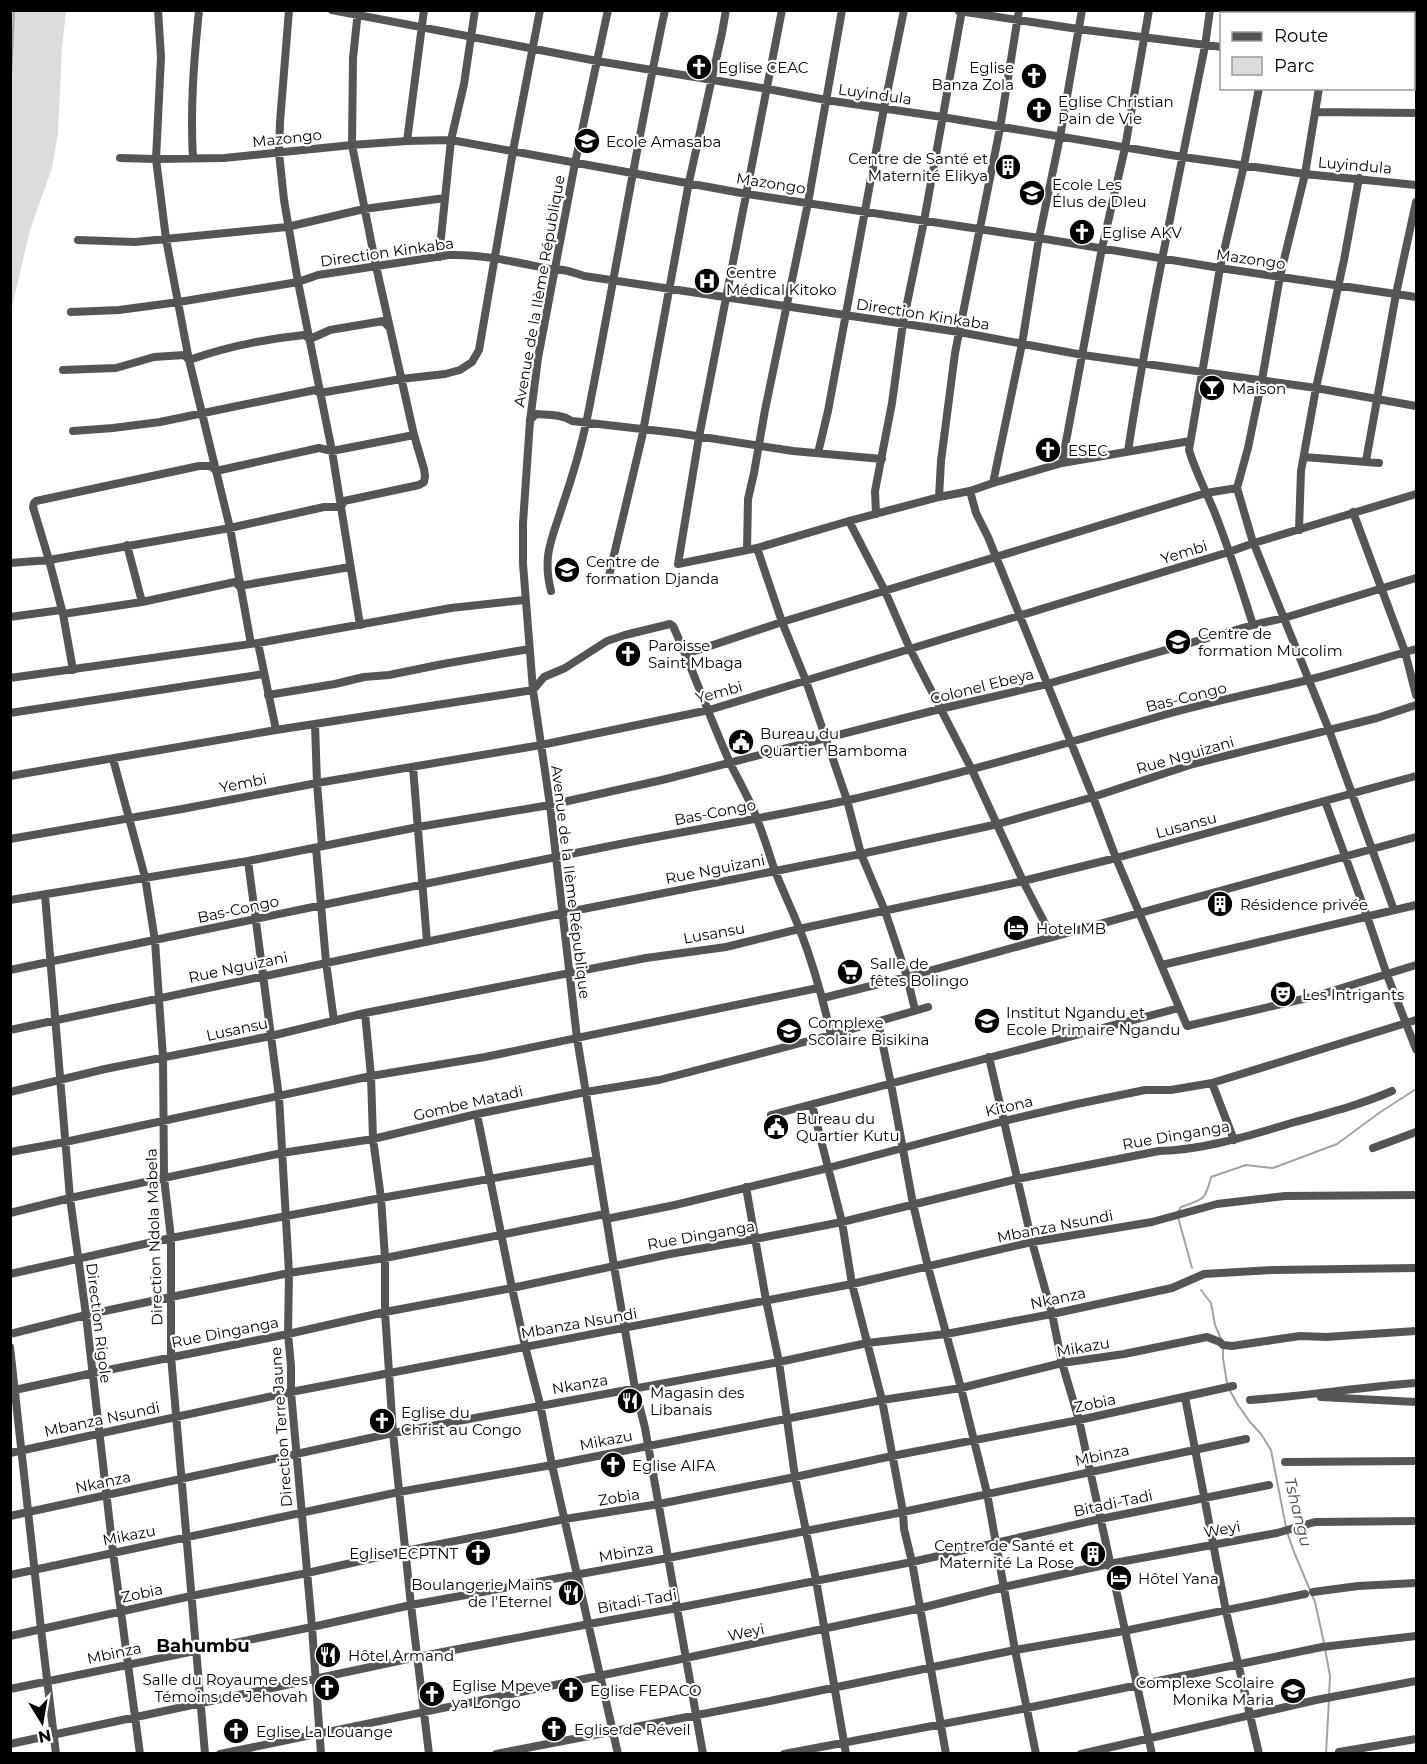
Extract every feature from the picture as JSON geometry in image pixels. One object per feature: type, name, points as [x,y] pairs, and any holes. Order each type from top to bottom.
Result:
[{"type":"street","points":[[158,10],[161,57],[156,159],[166,239],[189,360],[230,528],[239,586],[264,674],[276,730]]},
{"type":"street","points":[[193,158],[191,122],[199,10]]},
{"type":"street","points":[[289,10],[279,153],[287,226],[332,451],[360,625]]},
{"type":"street","name":"Luyindula","points":[[332,10],[358,13],[471,38],[597,61],[826,100],[1183,157],[1305,174],[1416,185]]},
{"type":"street","points":[[407,141],[423,10]]},
{"type":"street","points":[[439,257],[451,140],[475,10]]},
{"type":"street","points":[[73,431],[113,428],[202,414],[315,390],[320,393],[445,374],[460,370],[472,362],[481,342],[513,151],[540,10]]},
{"type":"street","name":"Avenue de la IIème République","points":[[608,10],[575,162],[538,358],[530,421],[522,531],[525,597],[533,690],[550,805],[577,1038],[635,1388],[659,1504],[703,1754]]},
{"type":"street","points":[[551,591],[548,578],[549,546],[586,422],[665,10]]},
{"type":"street","points":[[608,580],[644,428],[689,182],[726,10]]},
{"type":"street","points":[[782,10],[699,437],[678,564],[758,548],[849,521],[970,491],[1062,463],[1190,441]]},
{"type":"street","points":[[747,550],[748,499],[808,203],[842,10]]},
{"type":"street","points":[[818,453],[828,411],[904,10]]},
{"type":"street","points":[[939,497],[941,461],[959,332],[1000,128],[1019,10]]},
{"type":"street","points":[[993,483],[1022,344],[1039,238],[1060,137],[1082,10]]},
{"type":"street","points":[[1062,463],[1102,248],[1125,148],[1149,10]]},
{"type":"street","points":[[1128,451],[1161,258],[1205,46],[1210,10]]},
{"type":"street","points":[[876,514],[875,490],[892,402],[903,323],[924,221],[961,11],[1220,47]]},
{"type":"street","points":[[341,507],[344,501],[419,485],[424,482],[425,476],[376,266],[352,144],[352,68],[358,13]]},
{"type":"street","points":[[1253,625],[1229,552],[1206,493],[1195,472],[1189,450],[1221,268],[1259,90]]},
{"type":"street","points":[[1319,90],[1305,174],[1280,276],[1262,380],[1237,488],[1244,517],[1329,730],[1394,910]]},
{"type":"street","points":[[1317,112],[1416,113]]},
{"type":"street","name":"Mazongo","points":[[120,158],[224,158],[352,144],[451,140],[747,194],[1416,297]]},
{"type":"street","points":[[1299,530],[1304,457],[1359,178]]},
{"type":"street","points":[[78,240],[135,242],[287,226],[364,209],[445,198]]},
{"type":"street","points":[[1366,461],[1396,294],[1416,202]]},
{"type":"street","name":"Direction Kinkaba","points":[[71,312],[120,310],[179,302],[376,266],[467,255],[571,271],[584,276],[903,323],[1083,354],[1416,405]]},
{"type":"street","points":[[310,339],[330,330],[384,321],[390,327]]},
{"type":"street","points":[[189,360],[225,348],[291,336],[304,334],[310,339]]},
{"type":"street","points":[[63,370],[116,368],[174,354],[184,355],[189,360]]},
{"type":"street","points":[[530,421],[536,414],[566,417],[572,421],[644,428],[758,446],[882,459]]},
{"type":"street","points":[[216,471],[320,448],[332,451],[414,435]]},
{"type":"street","points":[[1304,457],[1379,463]]},
{"type":"street","points":[[73,670],[62,612],[33,503],[199,466],[211,466],[216,471]]},
{"type":"street","points":[[686,654],[782,622],[1206,493],[1237,488]]},
{"type":"street","points":[[970,491],[976,513],[1186,1024],[1190,1026],[1316,996],[1416,965]]},
{"type":"street","name":"Yembi","points":[[10,839],[316,783],[541,745],[709,710],[1416,494]]},
{"type":"street","points":[[10,563],[49,560],[230,528],[324,507],[341,507]]},
{"type":"street","points":[[1353,512],[1404,652],[1416,695]]},
{"type":"street","points":[[849,521],[1052,937]]},
{"type":"street","points":[[128,545],[142,602]]},
{"type":"street","points":[[758,548],[782,622],[806,681],[847,800],[861,854],[885,911],[907,977],[915,1010]]},
{"type":"street","points":[[239,586],[350,567]]},
{"type":"street","name":"Colonel Ebeya","points":[[10,900],[248,861],[550,805],[731,764],[940,709],[1047,684],[1284,618],[1416,578]]},
{"type":"street","points":[[10,617],[142,602],[235,582],[239,586]]},
{"type":"street","points":[[10,678],[255,643],[451,608],[524,600],[525,597]]},
{"type":"street","points":[[10,776],[276,730],[533,690],[544,678],[565,668],[607,641],[670,624],[686,654],[731,764],[757,818],[823,998],[831,1035]]},
{"type":"street","points":[[268,695],[530,649]]},
{"type":"street","name":"Bas-Congo","points":[[10,970],[255,920],[321,904],[422,886],[847,800],[972,770],[1161,716],[1308,680],[1416,649]]},
{"type":"street","points":[[10,713],[264,674]]},
{"type":"street","name":"Rue Nguizani","points":[[10,1030],[326,962],[861,854],[998,824],[1093,797],[1193,764],[1329,730],[1416,705]]},
{"type":"street","points":[[315,724],[321,904],[334,1021]]},
{"type":"street","name":"Direction Ndola Mabela","points":[[113,759],[145,877],[154,941],[163,1058],[164,1178],[171,1238],[171,1356],[205,1754]]},
{"type":"street","points":[[413,766],[427,942]]},
{"type":"street","name":"Lusansu","points":[[10,1092],[105,1069],[271,1036],[366,1013],[646,958],[726,947],[1116,858],[1416,776]]},
{"type":"street","points":[[1325,801],[1416,1049]]},
{"type":"street","points":[[823,998],[1416,837]]},
{"type":"street","name":"Direction Terre Jaune","points":[[248,861],[279,1097],[289,1274],[288,1334],[291,1392],[321,1754]]},
{"type":"street","name":"Direction Rigole","points":[[45,895],[70,1198],[140,1754]]},
{"type":"street","points":[[1162,965],[1416,905]]},
{"type":"street","points":[[10,1152],[371,1076],[577,1038],[818,988]]},
{"type":"street","name":"Gombe Matadi","points":[[10,1213],[282,1153],[373,1139],[477,1114],[659,1080],[831,1035],[928,1006]]},
{"type":"street","points":[[771,1115],[1179,1008]]},
{"type":"street","points":[[366,1013],[373,1139],[381,1198],[385,1258],[385,1312],[393,1433],[429,1754]]},
{"type":"street","name":"Kitona","points":[[10,1334],[86,1315],[289,1274],[385,1258],[502,1234],[675,1205],[828,1168],[1004,1120],[1145,1090],[1171,1090],[1212,1083],[1416,1020]]},
{"type":"street","points":[[878,1022],[913,1204],[987,1493],[1036,1754]]},
{"type":"street","points":[[989,1057],[1032,1242],[1052,1314],[1062,1364],[1079,1420],[1152,1754]]},
{"type":"street","points":[[1212,1083],[1234,1140]]},
{"type":"street","name":"Rue Dinganga","points":[[13,1391],[93,1372],[288,1334],[385,1312],[512,1288],[670,1254],[842,1222],[1017,1179],[1159,1151],[1234,1140],[1345,1109],[1392,1091]]},
{"type":"street","points":[[812,1105],[842,1222],[852,1284],[882,1400],[946,1754]]},
{"type":"street","points":[[477,1114],[512,1288],[618,1754]]},
{"type":"street","points":[[1373,1148],[1416,1132]]},
{"type":"street","points":[[10,1274],[171,1238],[597,1160]]},
{"type":"street","points":[[746,1187],[779,1362],[795,1477],[816,1580],[846,1754]]},
{"type":"street","name":"Mbanza Nsundi","points":[[10,1453],[389,1372],[852,1284],[1032,1242],[1152,1222],[1217,1204],[1285,1196],[1416,1195]]},
{"type":"street","name":"Nkanza","points":[[10,1516],[393,1433],[540,1404],[779,1362],[867,1343],[946,1334],[1052,1314],[1172,1288],[1204,1274],[1274,1270],[1416,1268]]},
{"type":"street","name":"Mikazu","points":[[10,1575],[399,1492],[882,1400],[961,1388],[1062,1364],[1124,1354],[1207,1336],[1223,1345],[1232,1346],[1300,1336],[1326,1337],[1416,1331]]},
{"type":"street","points":[[10,1347],[13,1391],[56,1754]]},
{"type":"street","points":[[1250,1400],[1416,1383]]},
{"type":"street","name":"Zobia","points":[[10,1636],[405,1551],[795,1477],[1079,1420],[1233,1386]]},
{"type":"street","points":[[1301,1396],[1416,1401]]},
{"type":"street","points":[[1185,1397],[1215,1544],[1226,1611],[1259,1754]]},
{"type":"street","name":"Mbinza","points":[[10,1689],[411,1605],[806,1532],[1246,1439]]},
{"type":"street","points":[[1285,1462],[1416,1461]]},
{"type":"street","name":"Bitadi-Tadi","points":[[10,1744],[417,1657],[912,1562],[1100,1519],[1269,1485]]},
{"type":"street","name":"Weyi","points":[[220,1754],[824,1629],[1109,1564],[1277,1533],[1315,1522],[1416,1521]]},
{"type":"street","points":[[496,1754],[1309,1593],[1358,1586],[1416,1583]]},
{"type":"street","points":[[784,1754],[1027,1708],[1324,1647],[1416,1636]]},
{"type":"street","points":[[1081,1754],[1317,1700],[1416,1681]]},
{"type":"street","points":[[1339,1752],[1416,1739]]},
{"type":"green space","points":[[11,10],[66,11],[58,133],[52,168],[30,230],[11,311]]},
{"type":"waterway","points":[[10,99],[14,10]]},
{"type":"waterway","name":"Tshangu","points":[[1178,1212],[1181,1207],[1205,1195],[1211,1177],[1246,1165],[1273,1168],[1337,1144],[1416,1089]]},
{"type":"waterway","name":"Tshangu","points":[[1178,1217],[1192,1268]]},
{"type":"waterway","name":"Tshangu","points":[[1201,1290],[1211,1303],[1215,1325],[1221,1339]]},
{"type":"waterway","name":"Tshangu","points":[[1223,1347],[1227,1383]]},
{"type":"waterway","name":"Tshangu","points":[[1229,1389],[1271,1450],[1286,1527]]},
{"type":"waterway","name":"Tshangu","points":[[1287,1532],[1315,1602],[1324,1643]]},
{"type":"waterway","name":"Tshangu","points":[[1325,1649],[1330,1676],[1329,1694]]},
{"type":"waterway","name":"Tshangu","points":[[1326,1754],[1329,1699]]},
{"type":"place","name":"Eglise CEAC","points":[[699,67]]},
{"type":"place","name":"Eglise Banza Zola","points":[[1034,76]]},
{"type":"place","name":"Eglise Christian Pain de Vie","points":[[1039,110]]},
{"type":"place","name":"Ecole Amasaba","points":[[587,141]]},
{"type":"place","name":"Centre de Santé et Maternité Elikya","points":[[1008,167]]},
{"type":"place","name":"Ecole Les Élus de DIeu","points":[[1032,193]]},
{"type":"place","name":"Eglise AKV","points":[[1082,232]]},
{"type":"place","name":"Centre Médical Kitoko","points":[[707,281]]},
{"type":"place","name":"Maison","points":[[1212,388]]},
{"type":"place","name":"ESEC","points":[[1048,450]]},
{"type":"place","name":"Centre de formation Djanda","points":[[567,570]]},
{"type":"place","name":"Centre de formation Mucolim","points":[[1178,642]]},
{"type":"place","name":"Paroisse Saint Mbaga","points":[[628,654]]},
{"type":"place","name":"Bureau du Quartier Bamboma","points":[[741,742]]},
{"type":"place","name":"Résidence privée","points":[[1220,904]]},
{"type":"place","name":"Hotel MB","points":[[1016,928]]},
{"type":"place","name":"Salle de fêtes Bolingo","points":[[850,972]]},
{"type":"place","name":"Les Intrigants","points":[[1283,994]]},
{"type":"place","name":"Institut Ngandu et Ecole Primaire Ngandu","points":[[987,1021]]},
{"type":"place","name":"Complexe Scolaire Bisikina","points":[[789,1031]]},
{"type":"place","name":"Bureau du Quartier Kutu","points":[[776,1127]]},
{"type":"place","name":"Magasin des Libanais","points":[[630,1401]]},
{"type":"place","name":"Eglise du Christ au Congo","points":[[382,1421]]},
{"type":"place","name":"Eglise AIFA","points":[[613,1465]]},
{"type":"place","name":"Eglise ECPTNT","points":[[478,1553]]},
{"type":"place","name":"Centre de Santé et Maternité La Rose","points":[[1093,1554]]},
{"type":"place","name":"Hôtel Yana","points":[[1119,1578]]},
{"type":"place","name":"Boulangerie Mains de l'Eternel","points":[[571,1593]]},
{"type":"place","name":"Hôtel Armand","points":[[328,1655]]},
{"type":"place","name":"Salle du Royaume des Témoins de Jehovah","points":[[327,1688]]},
{"type":"place","name":"Eglise FEPACO","points":[[571,1690]]},
{"type":"place","name":"Complexe Scolaire Monika Maria","points":[[1293,1691]]},
{"type":"place","name":"Eglise Mpeve ya Longo","points":[[432,1694]]},
{"type":"place","name":"Eglise de Réveil","points":[[554,1729]]},
{"type":"place","name":"Eglise La Louange","points":[[236,1731]]},
{"type":"district","name":"Bahumbu","points":[[203,1646]]}]
